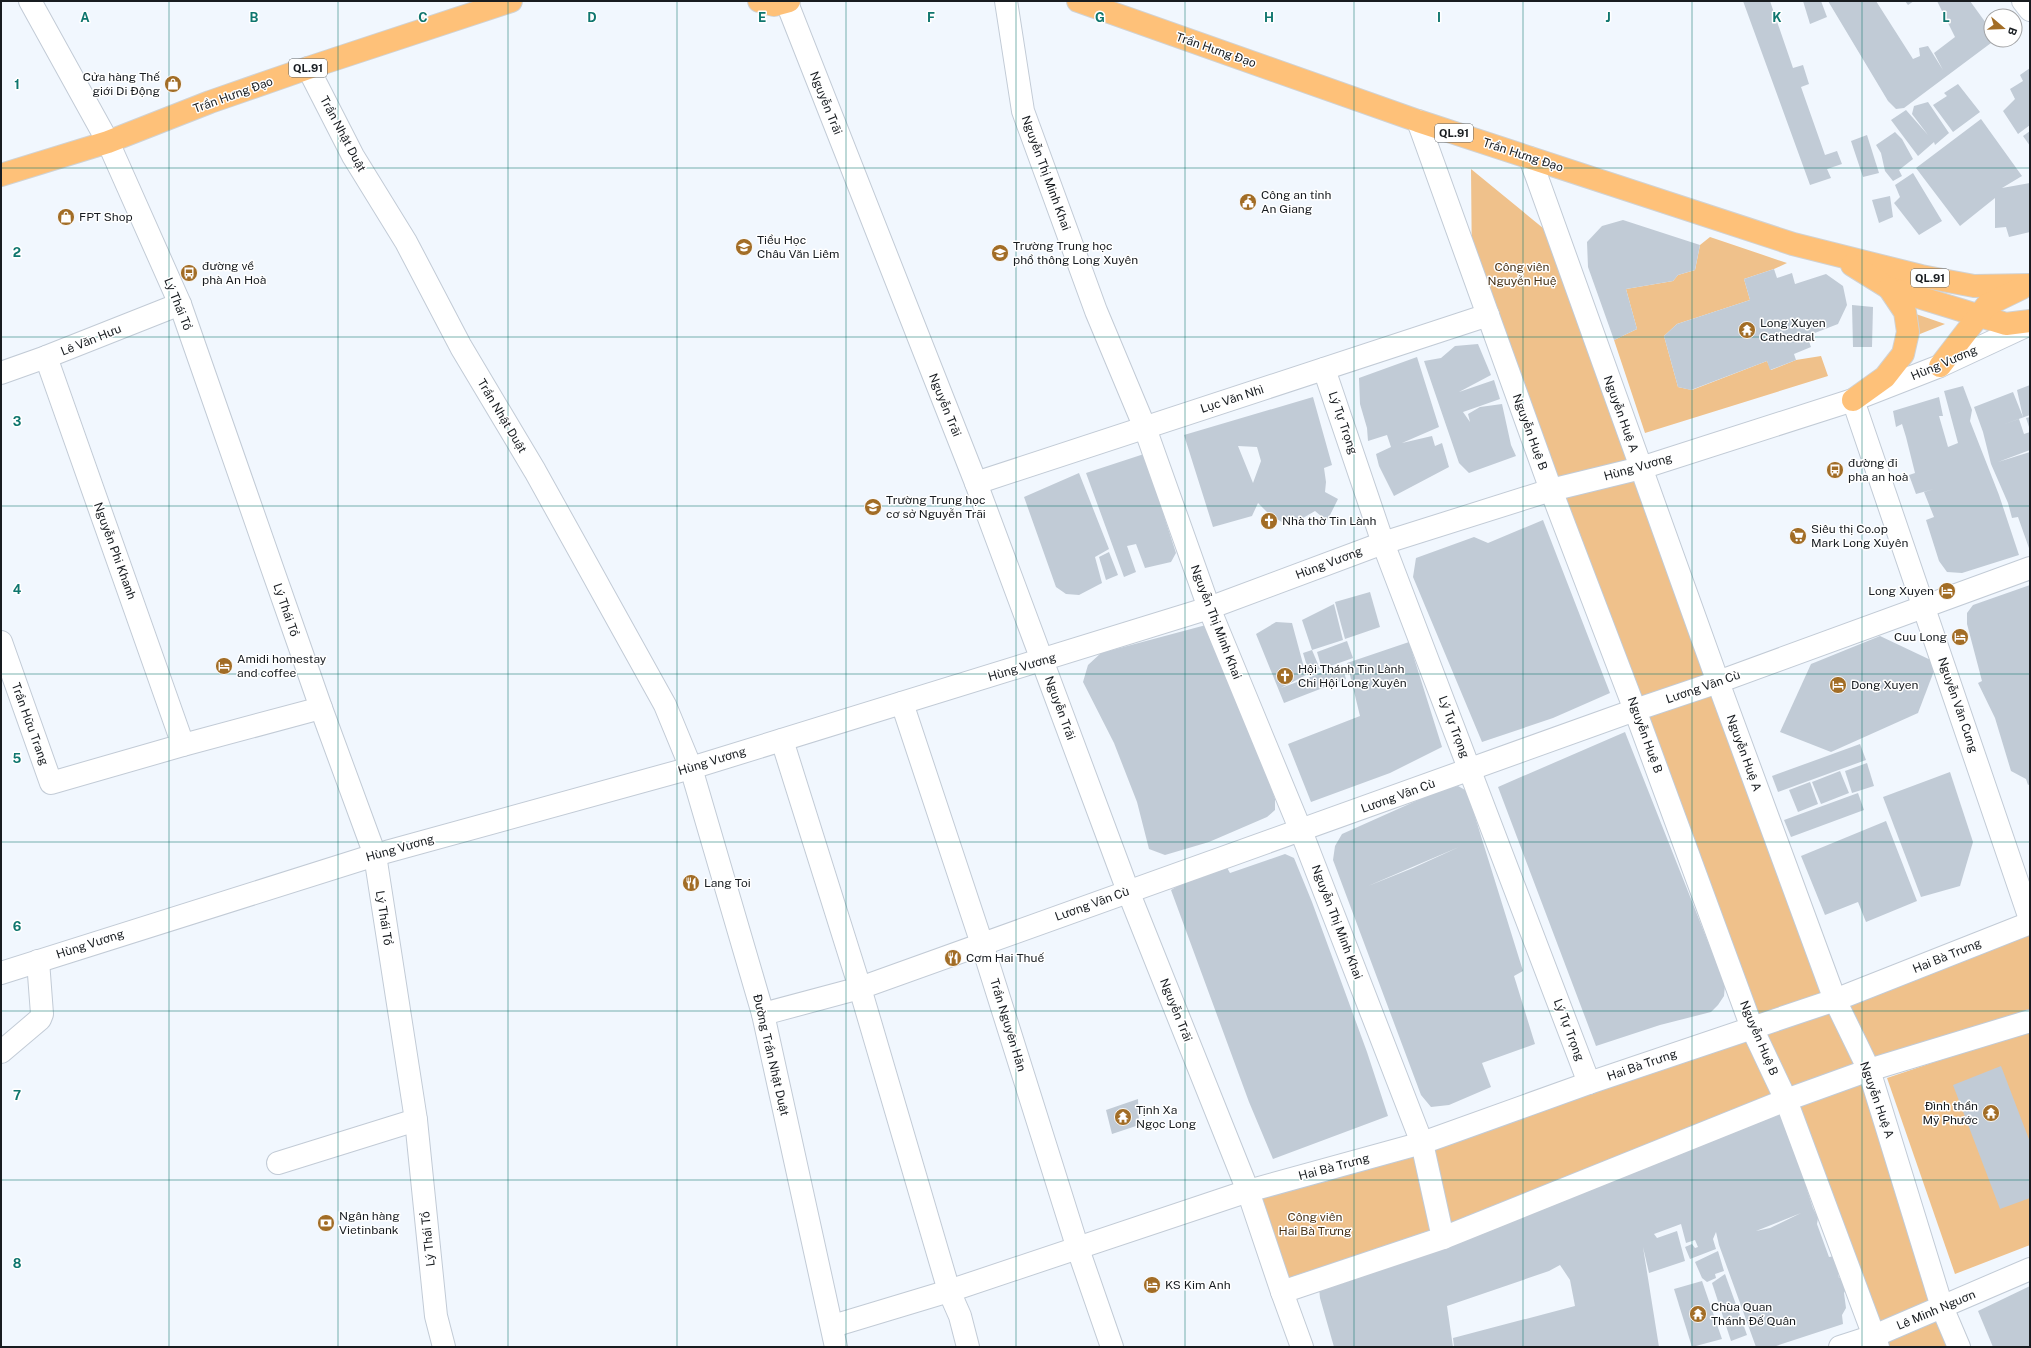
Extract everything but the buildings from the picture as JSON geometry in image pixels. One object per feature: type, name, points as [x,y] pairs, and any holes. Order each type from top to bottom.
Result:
[{"type":"highway","points":[[759,1],[774,5],[788,2]]},
{"type":"highway","name":"Trần Hưng Đạo","points":[[1078,1],[1418,121],[1793,244],[1834,254]]},
{"type":"highway","name":"Trần Hưng Đạo","points":[[1,175],[108,142],[210,102],[506,2]]},
{"type":"highway","name":"QL.91","points":[[1834,254],[1921,276],[1974,286],[2029,285]]},
{"type":"highway","name":"QL.91","points":[[1834,254],[1889,288],[2006,324],[2030,321]]},
{"type":"highway","points":[[1940,366],[1987,305],[2029,285]]},
{"type":"highway","points":[[1853,400],[1885,377],[1903,354],[1908,332],[1905,312],[1889,288]]},
{"type":"street","name":"Lý Thái Tổ","points":[[30,1],[108,142],[180,304],[374,855],[416,1120],[436,1316],[444,1347]]},
{"type":"street","name":"Nguyễn Thị Minh Khai","points":[[1006,1],[1023,111],[1096,311],[1145,428],[1209,608],[1301,831],[1422,1143],[1443,1238]]},
{"type":"street","points":[[2024,1],[2030,10]]},
{"type":"street","name":"Nguyễn Trãi","points":[[788,2],[976,483],[1128,891],[1248,1191],[1302,1347]]},
{"type":"street","name":"Trần Nhật Duật","points":[[308,68],[353,156],[406,242],[461,347],[535,471],[665,705],[691,768]]},
{"type":"street","name":"Nguyễn Huệ B","points":[[1418,121],[1551,490],[1635,710],[1752,1028],[1786,1100],[1876,1342]]},
{"type":"street","name":"Nguyễn Huệ A","points":[[1530,158],[1718,682],[1835,1000],[1869,1070],[1942,1307],[1958,1347]]},
{"type":"street","name":"Lê Văn Hưu","points":[[1,373],[46,357],[180,304]]},
{"type":"street","name":"Lục Văn Nhì","points":[[976,483],[1488,315]]},
{"type":"street","name":"Hùng Vương","points":[[1,973],[374,855],[691,768],[1209,608],[1383,543],[1551,490],[1641,468],[1853,400],[1940,366],[2030,324]]},
{"type":"street","name":"Nguyễn Phi Khanh","points":[[46,357],[183,745]]},
{"type":"street","name":"Lý Tự Trọng","points":[[1324,369],[1383,543],[1589,1083]]},
{"type":"street","name":"Nguyễn Văn Cưng","points":[[1853,400],[2030,919]]},
{"type":"street","name":"Lương Vãn Cù","points":[[763,1014],[860,988],[1635,710],[1718,682],[2030,568]]},
{"type":"street","name":"Trần Hữu Trang","points":[[1,642],[52,783],[183,745]]},
{"type":"street","name":"Trần Nguyên Hãn","points":[[902,703],[982,944],[1078,1249],[1112,1347]]},
{"type":"street","points":[[183,745],[321,708]]},
{"type":"street","points":[[782,740],[860,988],[949,1291],[960,1316],[968,1347]]},
{"type":"street","name":"Đường Trần Nhật Duật","points":[[691,768],[763,1014],[834,1337]]},
{"type":"street","name":"Hai Bà Trưng","points":[[834,1337],[949,1291],[1248,1191],[1422,1143],[1589,1083],[1835,1000],[2030,924]]},
{"type":"street","points":[[1,1052],[40,1019],[42,1014],[38,961]]},
{"type":"street","points":[[1282,1292],[1443,1238],[1786,1100],[1869,1070],[2030,1021]]},
{"type":"street","points":[[278,1163],[416,1120]]},
{"type":"street","name":"Lê Minh Nguơn","points":[[1840,1347],[1876,1342],[1942,1307],[2030,1269]]},
{"type":"green space","name":"Công viên Nguyễn Huệ","points":[[1471,169],[1560,242],[1833,998],[2030,929],[2030,1017],[1869,1070],[1957,1347],[1878,1347],[1785,1100],[1282,1292],[1248,1191],[1756,1025],[1472,272]]},
{"type":"green space","points":[[1710,237],[1787,263],[1744,279],[1750,300],[1677,324],[1664,336],[1678,387],[1692,390],[1767,361],[1771,370],[1796,360],[1821,356],[1828,376],[1645,433],[1614,340],[1637,329],[1626,289],[1673,281],[1678,275],[1695,270],[1700,245]]},
{"type":"green space","points":[[1913,313],[1945,324],[1915,336]]},
{"type":"green space","points":[[2030,1030],[2030,1245],[1955,1274],[1887,1078]]},
{"type":"place","name":"Cửa hàng Thế giới Di Động","points":[[173,84]]},
{"type":"place","name":"Công an tỉnh An Giang","points":[[1248,202]]},
{"type":"place","name":"FPT Shop","points":[[66,217]]},
{"type":"place","name":"Tiểu Học Châu Văn Liêm","points":[[744,247]]},
{"type":"place","name":"Trường Trung học phổ thông Long Xuyên","points":[[1000,253]]},
{"type":"place","name":"đường về phà An Hoà","points":[[189,273]]},
{"type":"place","name":"Long Xuyen Cathedral","points":[[1747,330]]},
{"type":"place","name":"đường đi pha an hoà","points":[[1835,470]]},
{"type":"place","name":"Trường Trung học cơ sở Nguyễn Trãi","points":[[873,507]]},
{"type":"place","name":"Nhà thờ Tin Lành","points":[[1269,521]]},
{"type":"place","name":"Siêu thị Co.op Mark Long Xuyên","points":[[1798,536]]},
{"type":"place","name":"Long Xuyen","points":[[1947,591]]},
{"type":"place","name":"Cuu Long","points":[[1960,637]]},
{"type":"place","name":"Amidi homestay and coffee","points":[[224,666]]},
{"type":"place","name":"Hội Thánh Tin Lành Chi Hội Long Xuyên","points":[[1285,676]]},
{"type":"place","name":"Dong Xuyen","points":[[1838,685]]},
{"type":"place","name":"Lang Toi","points":[[691,883]]},
{"type":"place","name":"Cơm Hai Thuế","points":[[953,958]]},
{"type":"place","name":"Đình thần Mỹ Phước","points":[[1991,1113]]},
{"type":"place","name":"Tịnh Xa Ngọc Long","points":[[1123,1117]]},
{"type":"place","name":"Ngân hàng Vietinbank","points":[[326,1223]]},
{"type":"place","name":"KS Kim Anh","points":[[1152,1285]]},
{"type":"place","name":"Chùa Quan Thánh Đế Quân","points":[[1698,1314]]},
{"type":"park label","name":"Công viên Hai Bà Trưng","points":[[1315,1224]]}]
